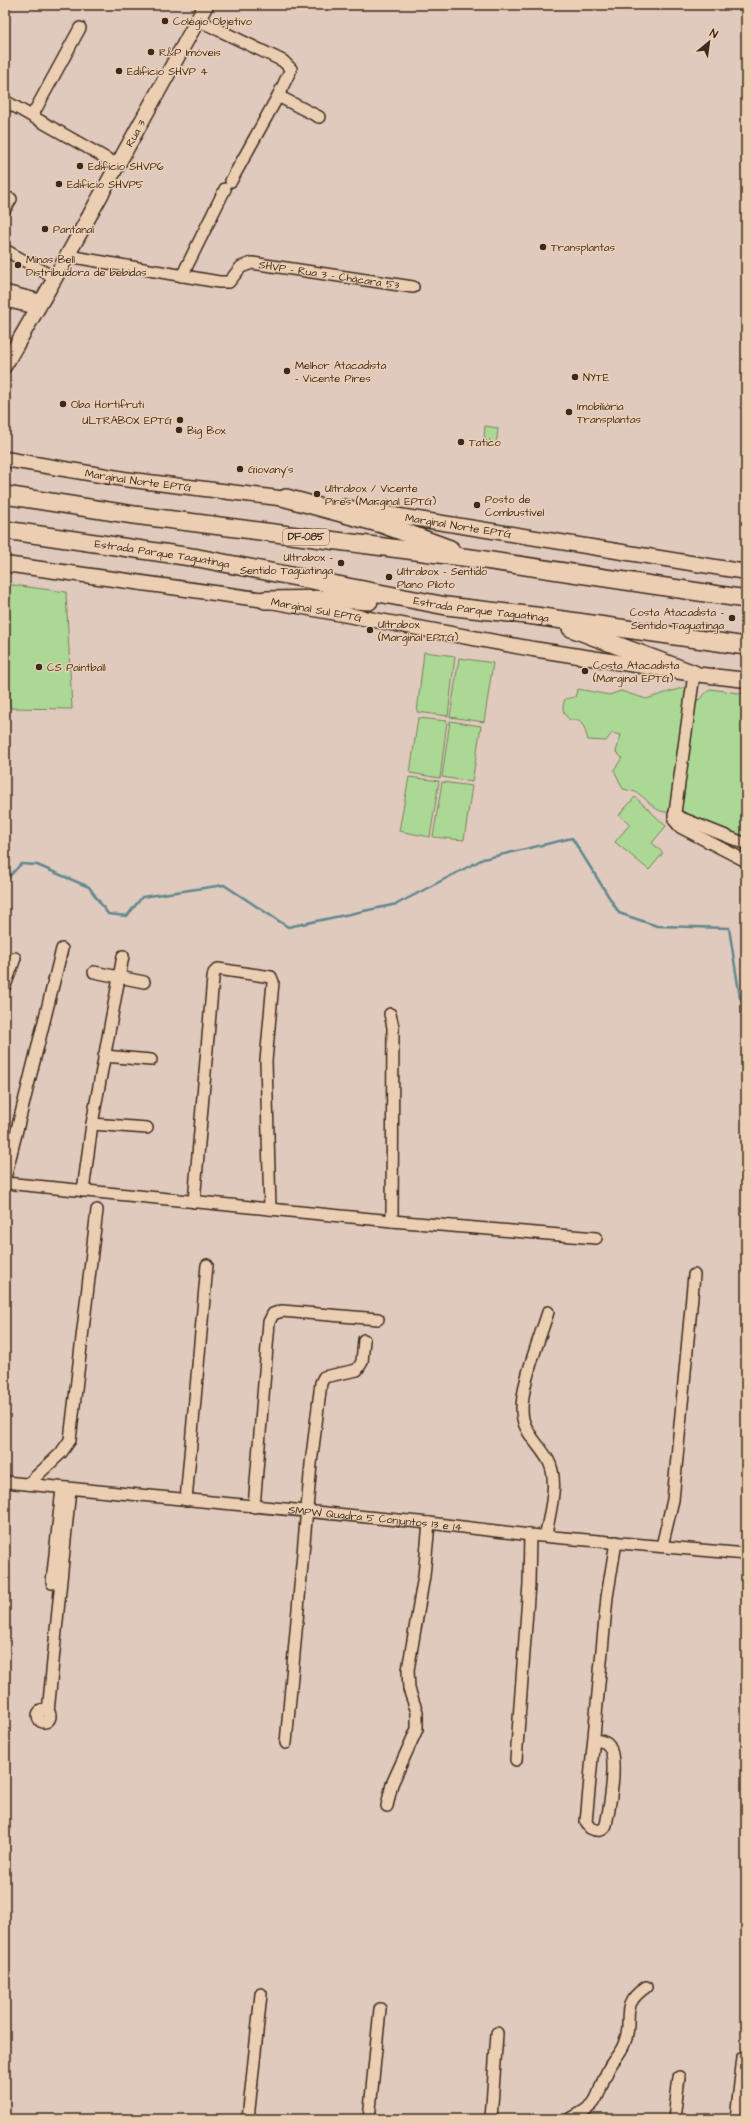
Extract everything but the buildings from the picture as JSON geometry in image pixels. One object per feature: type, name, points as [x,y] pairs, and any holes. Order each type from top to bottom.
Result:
[{"type":"highway","name":"DF-085","points":[[5,495],[134,515],[478,559],[746,598]]},
{"type":"highway","points":[[286,498],[382,524],[478,559]]},
{"type":"highway","name":"Estrada Parque Taguatinga","points":[[5,530],[198,558],[446,606],[535,616],[746,646]]},
{"type":"highway","points":[[265,600],[341,599],[446,606]]},
{"type":"highway","points":[[535,616],[694,674]]},
{"type":"main road","name":"Rua 3","points":[[5,365],[68,256],[206,5]]},
{"type":"main road","name":"Marginal Norte EPTG","points":[[5,457],[20,462],[62,467],[124,479],[286,498],[746,572]]},
{"type":"main road","name":"Marginal Sul EPTG","points":[[5,564],[265,600],[533,650],[694,674],[746,680]]},
{"type":"street","points":[[182,276],[228,185],[290,72],[288,65],[198,20]]},
{"type":"street","points":[[32,116],[80,28]]},
{"type":"street","points":[[278,96],[319,117]]},
{"type":"street","points":[[5,101],[118,165]]},
{"type":"street","points":[[5,209],[11,199]]},
{"type":"street","points":[[5,250],[55,278]]},
{"type":"street","name":"SHVP - Rua 3 - Chácara 53","points":[[68,256],[219,282],[229,282],[241,267],[252,263],[413,287]]},
{"type":"street","points":[[5,291],[36,299],[41,304],[35,308],[5,301]]},
{"type":"street","points":[[694,674],[674,815],[676,823],[680,827],[746,861]]},
{"type":"street","points":[[674,815],[746,844]]},
{"type":"street","points":[[5,1178],[62,949]]},
{"type":"street","points":[[83,1191],[92,1124],[123,956]]},
{"type":"street","points":[[5,986],[15,958]]},
{"type":"street","points":[[194,1202],[213,978],[214,973],[218,969],[271,976],[272,982],[266,1061],[270,1209]]},
{"type":"street","points":[[94,972],[144,982]]},
{"type":"street","points":[[390,1014],[393,1027],[392,1221]]},
{"type":"street","points":[[104,1056],[151,1060]]},
{"type":"street","points":[[92,1124],[147,1128]]},
{"type":"street","points":[[5,1183],[392,1221],[596,1238]]},
{"type":"street","points":[[28,1484],[61,1453],[70,1440],[97,1210]]},
{"type":"street","points":[[186,1500],[207,1265]]},
{"type":"street","points":[[662,1546],[673,1500],[694,1275]]},
{"type":"street","points":[[254,1507],[269,1322],[273,1314],[282,1311],[378,1319]]},
{"type":"street","points":[[546,1536],[553,1482],[552,1469],[526,1427],[522,1411],[528,1375],[548,1312]]},
{"type":"street","points":[[286,1743],[307,1512],[321,1383],[324,1377],[357,1370],[362,1362],[364,1340]]},
{"type":"street","name":"SMPW Quadra 5 Conjuntos 13 e 14","points":[[5,1482],[429,1523],[530,1535],[746,1554]]},
{"type":"street","points":[[44,1711],[66,1488]]},
{"type":"street","points":[[387,1806],[392,1784],[417,1729],[417,1712],[409,1689],[408,1670],[424,1576],[429,1523]]},
{"type":"street","points":[[516,1760],[529,1584],[530,1535]]},
{"type":"street","points":[[594,1740],[608,1744],[613,1760],[606,1826],[602,1830],[590,1828],[586,1822],[607,1597],[616,1542]]},
{"type":"street","points":[[570,2119],[594,2104],[607,2071],[625,2044],[630,2002],[646,1987]]},
{"type":"street","points":[[248,2119],[261,1994]]},
{"type":"street","points":[[369,2119],[380,2009]]},
{"type":"street","points":[[491,2119],[497,2033]]},
{"type":"street","points":[[736,2119],[743,2057]]},
{"type":"street","points":[[674,2119],[679,2077]]},
{"type":"green space","points":[[485,426],[498,428],[496,446],[490,445],[490,440],[484,439]]},
{"type":"green space","name":"CS Paintball","points":[[5,584],[66,592],[72,709],[10,708],[5,626]]},
{"type":"green space","points":[[424,652],[455,656],[448,716],[417,712]]},
{"type":"green space","points":[[459,658],[493,663],[484,722],[450,717]]},
{"type":"green space","points":[[685,687],[694,701],[700,699],[710,689],[746,694],[746,840],[671,812],[661,811],[637,793],[623,789],[614,770],[622,758],[616,752],[621,735],[612,733],[606,741],[588,740],[584,727],[579,720],[570,720],[563,711],[565,699],[575,697],[578,689],[609,695],[621,691],[646,699]]},
{"type":"green space","points":[[418,718],[447,721],[440,778],[410,773]]},
{"type":"green space","points":[[450,721],[481,726],[472,782],[442,777]]},
{"type":"green space","points":[[409,777],[439,781],[430,837],[399,831]]},
{"type":"green space","points":[[442,782],[472,786],[464,840],[433,837]]},
{"type":"green space","points":[[635,797],[666,826],[652,843],[663,853],[649,870],[615,842],[630,824],[619,815]]},
{"type":"waterway","points":[[5,881],[21,864],[37,865],[89,887],[108,914],[127,916],[142,897],[224,885],[288,927],[397,904],[483,859],[572,838],[619,913],[657,926],[729,928],[740,998],[746,1002]]},
{"type":"place","name":"Colégio Objetivo","points":[[165,21]]},
{"type":"place","name":"R&P Imóveis","points":[[151,52]]},
{"type":"place","name":"Edifício SHVP 4","points":[[119,71]]},
{"type":"place","name":"Edifício SHVP6","points":[[80,166]]},
{"type":"place","name":"Edifício SHVP5","points":[[59,184]]},
{"type":"place","name":"Pantanal","points":[[45,229]]},
{"type":"place","name":"Transplantas","points":[[543,247]]},
{"type":"place","name":"Minas Bell Distribuidora de bebidas","points":[[18,265]]},
{"type":"place","name":"Melhor Atacadista - Vicente Pires","points":[[287,371]]},
{"type":"place","name":"NYTE","points":[[575,377]]},
{"type":"place","name":"Oba Hortifruti","points":[[63,404]]},
{"type":"place","name":"Imobiliária Transplantas","points":[[569,412]]},
{"type":"place","name":"ULTRABOX EPTG","points":[[180,420]]},
{"type":"place","name":"Big Box","points":[[179,430]]},
{"type":"place","name":"Tatico","points":[[461,442]]},
{"type":"place","name":"Giovany's","points":[[240,469]]},
{"type":"place","name":"Ultrabox / Vicente Pires (Marginal EPTG)","points":[[317,494]]},
{"type":"place","name":"Posto de Combustível","points":[[477,505]]},
{"type":"place","name":"Ultrabox - Sentido Taguatinga","points":[[341,563]]},
{"type":"place","name":"Ultrabox - Sentido Plano Piloto","points":[[389,577]]},
{"type":"place","name":"Costa Atacadista - Sentido Taguatinga","points":[[732,618]]},
{"type":"place","name":"Ultrabox (Marginal EPTG)","points":[[370,630]]},
{"type":"place","name":"CS Paintball","points":[[39,667]]},
{"type":"place","name":"Costa Atacadista (Marginal EPTG)","points":[[585,671]]}]
